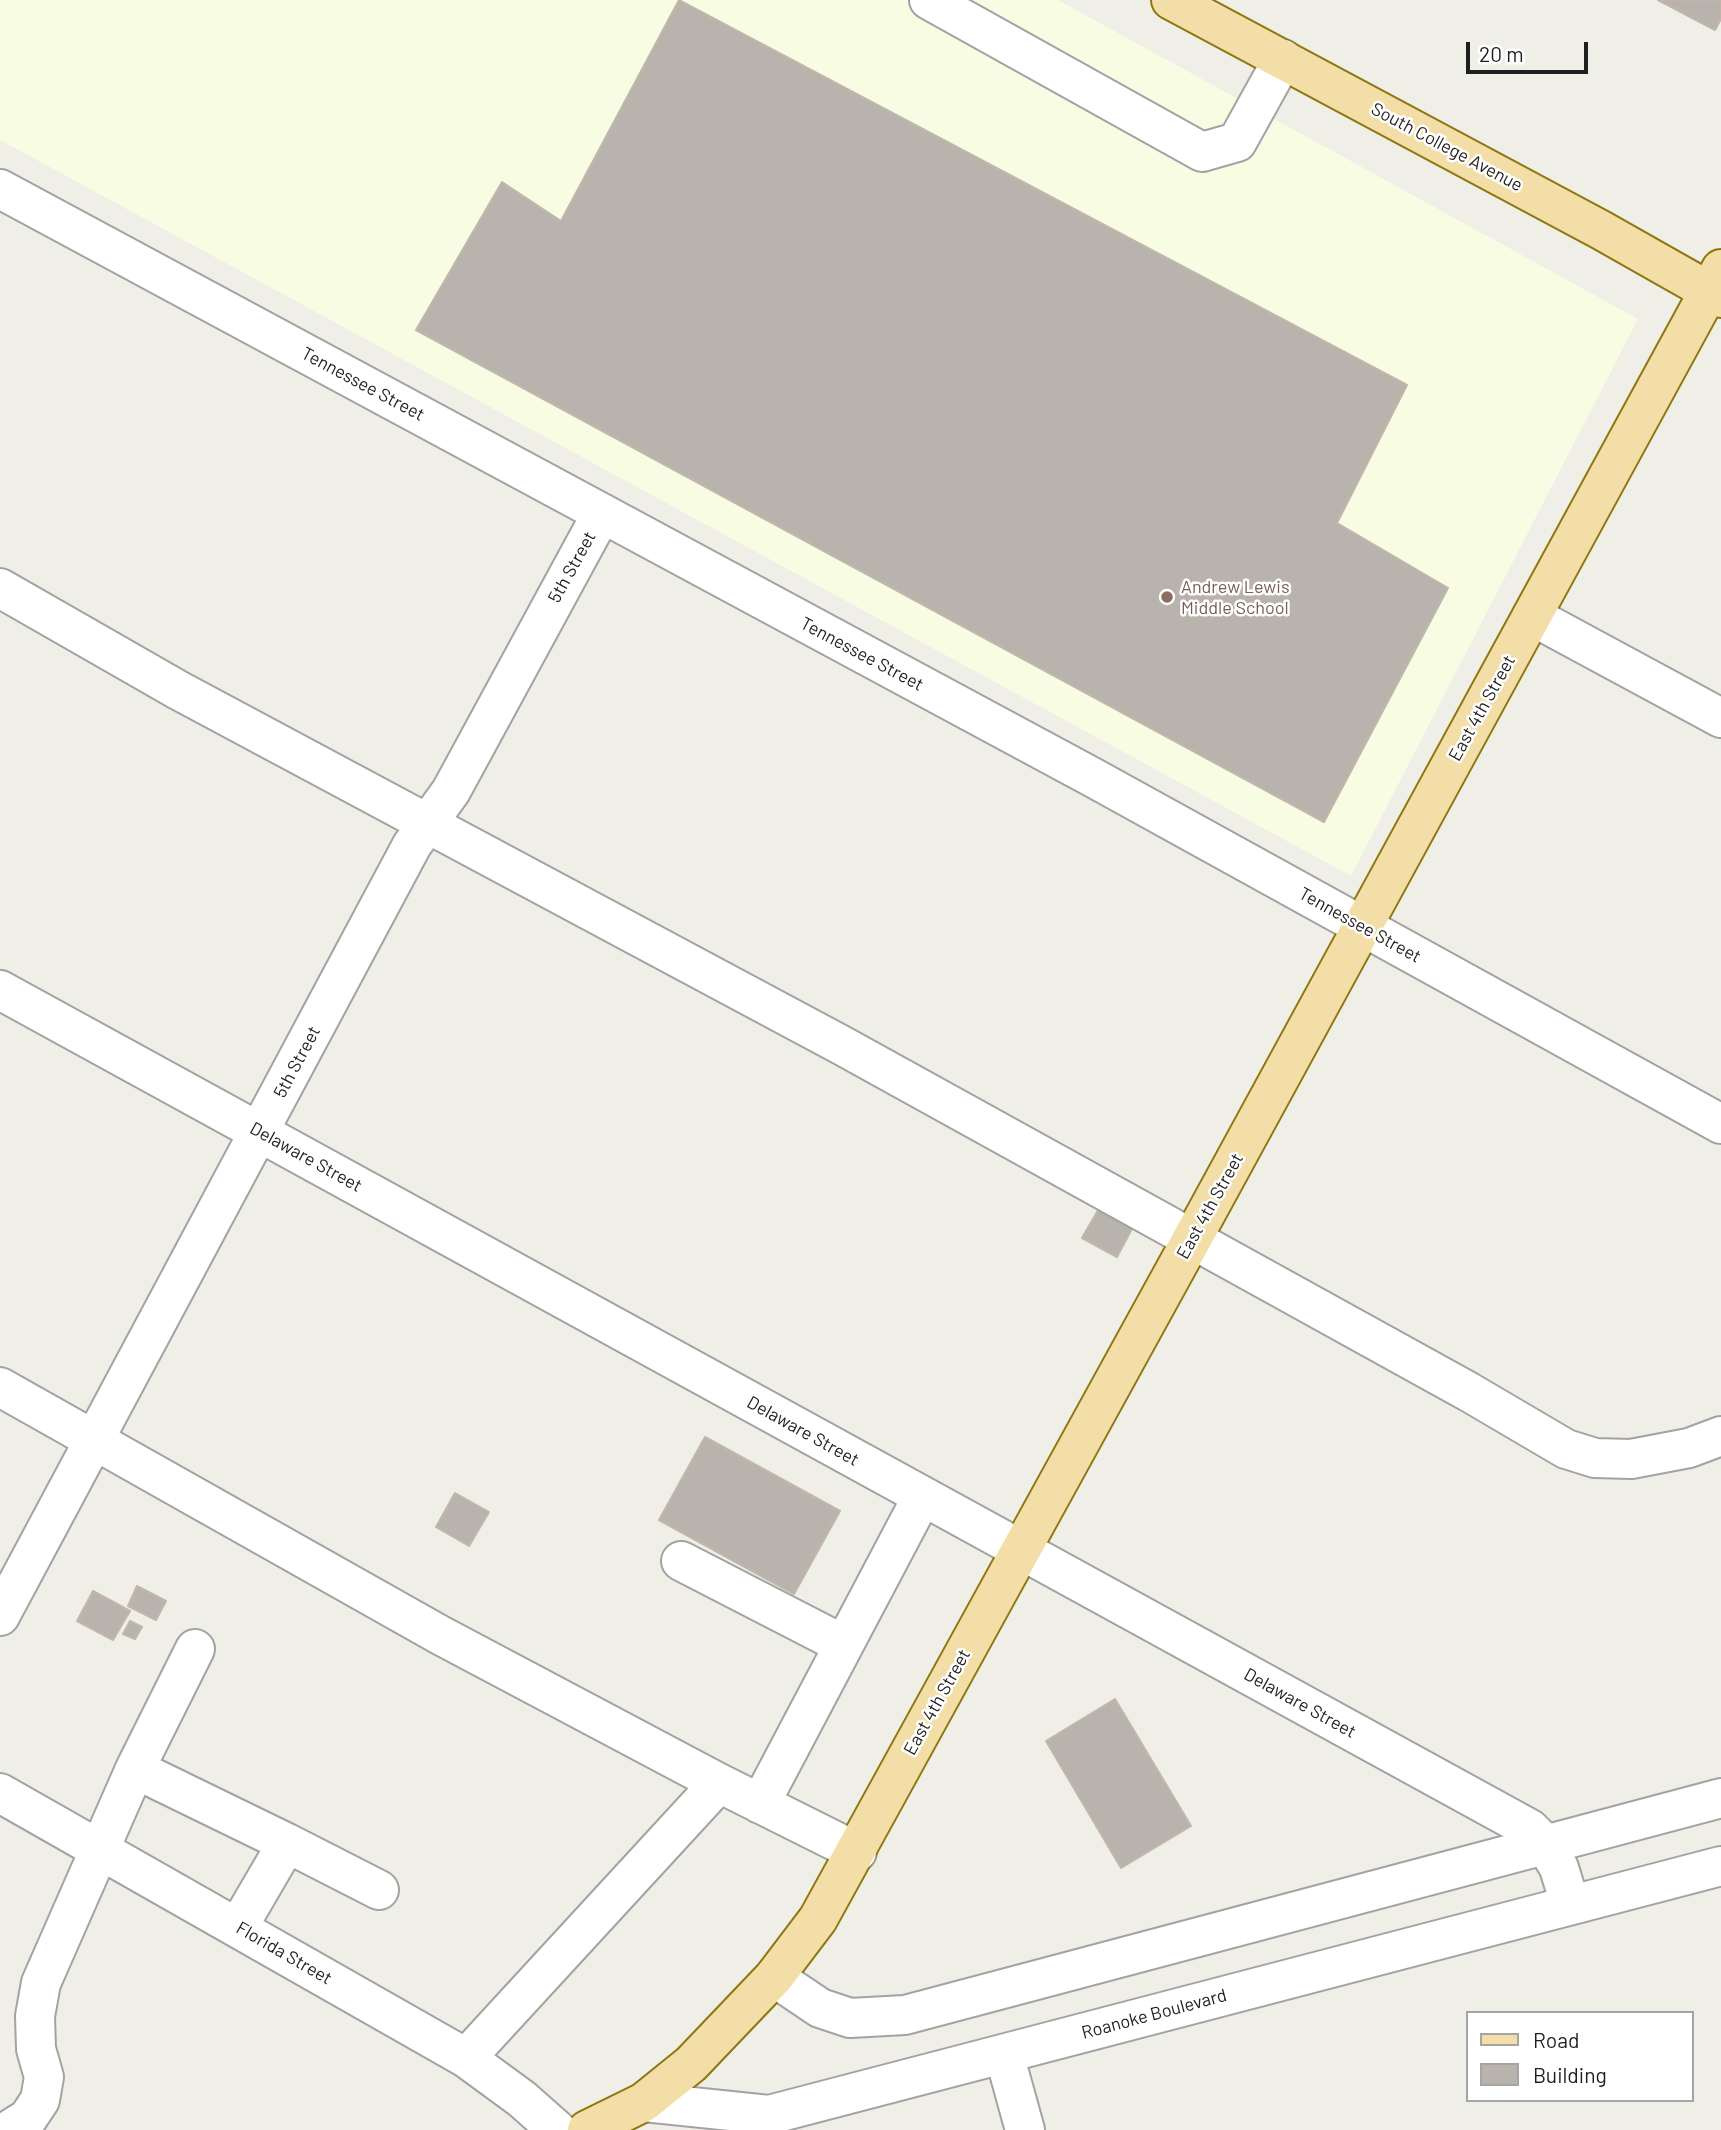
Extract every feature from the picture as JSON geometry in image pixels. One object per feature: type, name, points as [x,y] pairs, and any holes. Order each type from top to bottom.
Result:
[{"type":"main road","name":"South College Avenue","points":[[1171,0],[1601,230],[1717,286]]},
{"type":"main road","name":"East 4th Street","points":[[644,2102],[691,2064],[774,1977],[818,1919],[1532,617],[1717,286]]},
{"type":"main road","points":[[587,2130],[644,2102]]},
{"type":"street","points":[[929,0],[1202,152],[1237,142],[1283,59]]},
{"type":"street","name":"Tennessee Street","points":[[0,189],[1092,778],[1721,1124]]},
{"type":"street","name":"5th Street","points":[[0,1616],[412,845],[451,791],[602,513]]},
{"type":"street","points":[[0,589],[178,691],[843,1046],[1469,1392],[1566,1449],[1595,1458],[1631,1459],[1689,1448],[1721,1436]]},
{"type":"street","points":[[1532,617],[1721,718]]},
{"type":"street","name":"Delaware Street","points":[[0,990],[1530,1829],[1545,1844],[1559,1868],[1570,1904]]},
{"type":"street","points":[[0,1387],[440,1635],[719,1783],[857,1852]]},
{"type":"street","points":[[760,1804],[922,1497]]},
{"type":"street","points":[[681,1561],[844,1645]]},
{"type":"street","points":[[9,2130],[28,2118],[40,2100],[44,2077],[36,2049],[35,2016],[41,1983],[135,1769],[195,1649]]},
{"type":"street","points":[[135,1769],[379,1890]]},
{"type":"street","points":[[466,2058],[719,1783]]},
{"type":"street","name":"Florida Street","points":[[0,1793],[466,2058],[522,2099],[557,2130]]},
{"type":"street","points":[[774,1977],[820,2008],[850,2018],[905,2015],[1721,1798]]},
{"type":"street","points":[[238,1927],[287,1843]]},
{"type":"street","name":"Roanoke Boulevard","points":[[644,2102],[769,2115],[1721,1866]]},
{"type":"street","points":[[1004,2054],[1026,2130]]},
{"type":"shaded area","name":"Andrew Lewis Middle School","points":[[0,0],[1058,0],[1638,319],[1351,876],[0,140]]},
{"type":"building","points":[[679,0],[1407,385],[1337,523],[1448,588],[1324,822],[416,330],[502,182],[561,221]]},
{"type":"building","points":[[1658,0],[1721,0],[1721,19],[1715,30]]},
{"type":"building","points":[[1101,1205],[1135,1223],[1117,1257],[1082,1238]]},
{"type":"building","points":[[705,1437],[840,1511],[794,1594],[659,1520]]},
{"type":"building","points":[[455,1493],[489,1512],[469,1546],[436,1527]]},
{"type":"building","points":[[137,1586],[166,1601],[156,1620],[128,1606]]},
{"type":"building","points":[[93,1591],[130,1611],[113,1640],[77,1621]]},
{"type":"building","points":[[130,1621],[142,1627],[135,1639],[123,1634]]},
{"type":"building","points":[[1115,1699],[1191,1826],[1121,1868],[1046,1741]]},
{"type":"place","name":"Andrew Lewis Middle School","points":[[1167,597]]}]
